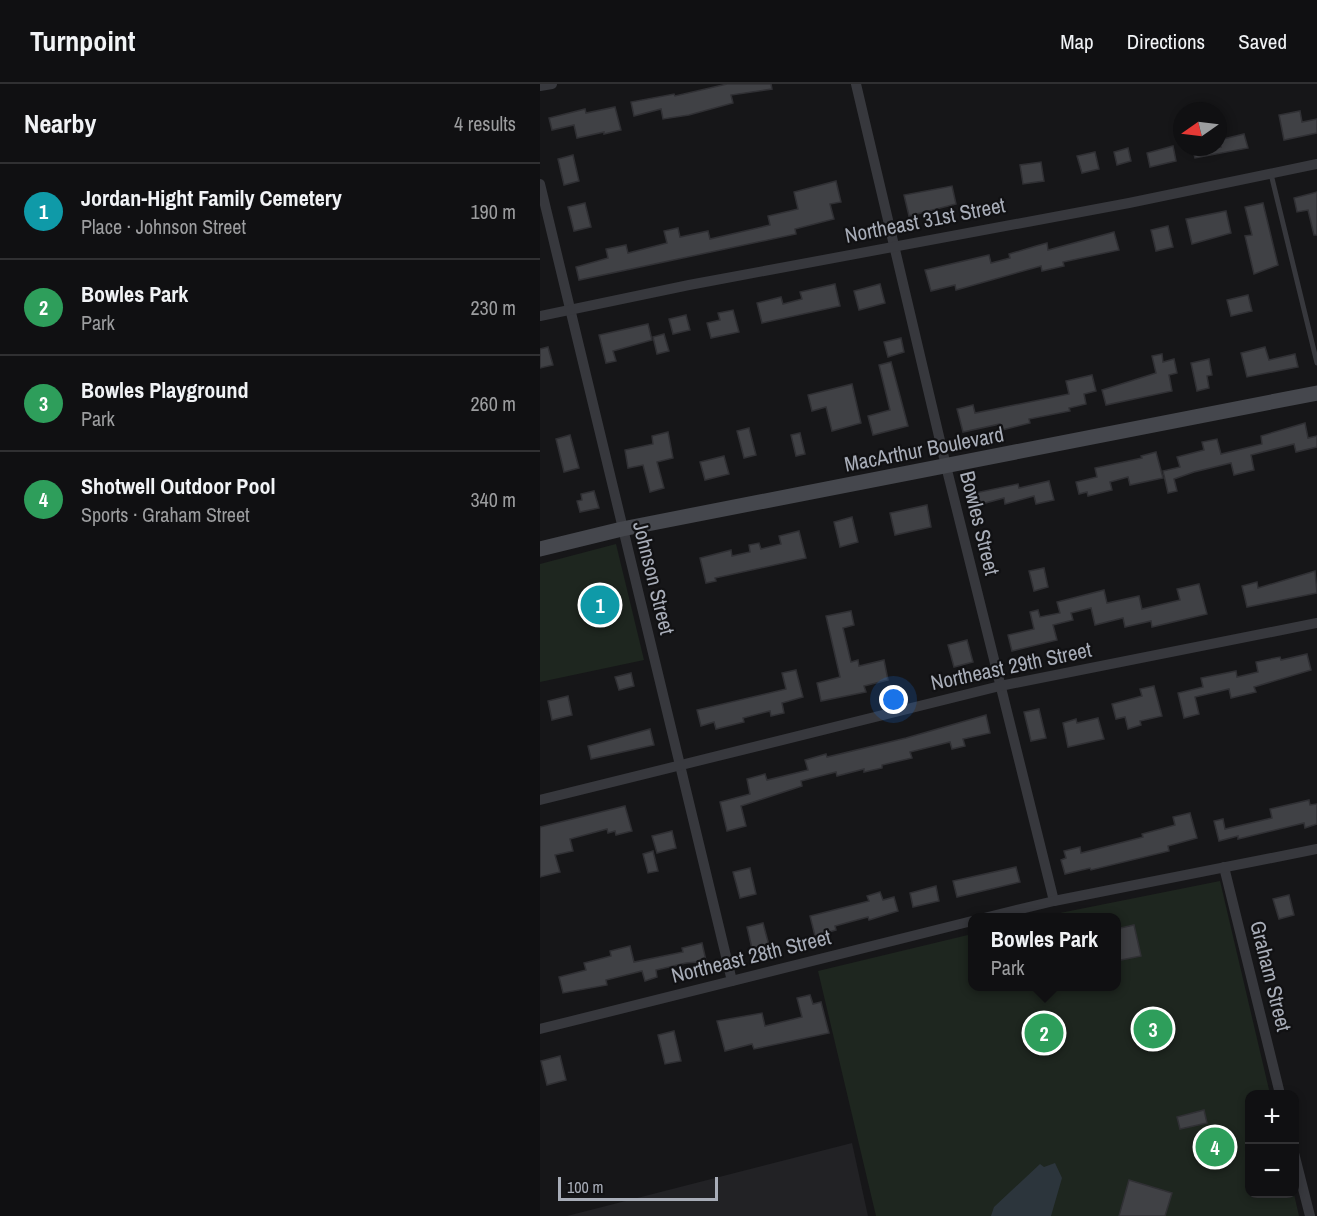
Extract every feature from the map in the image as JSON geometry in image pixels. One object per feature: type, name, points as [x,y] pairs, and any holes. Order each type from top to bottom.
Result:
[{"type":"main road","name":"MacArthur Boulevard","points":[[540,549],[622,529],[1317,393]]},
{"type":"street","points":[[540,86],[552,84]]},
{"type":"street","name":"Bowles Street","points":[[856,84],[946,466],[1054,901]]},
{"type":"street","name":"Northeast 31st Street","points":[[540,316],[1317,164]]},
{"type":"street","name":"Johnson Street","points":[[540,184],[732,981]]},
{"type":"street","name":"Northeast 29th Street","points":[[540,800],[1000,686],[1317,623]]},
{"type":"street","points":[[1005,913],[1054,901],[1317,849]]},
{"type":"street","name":"Graham Street","points":[[1224,867],[1279,1090]]},
{"type":"street","name":"Northeast 28th Street","points":[[540,1029],[968,922]]},
{"type":"street","points":[[1299,1173],[1310,1216]]},
{"type":"lane","points":[[1271,174],[1317,363]]},
{"type":"shaded area","points":[[616,544],[644,660],[540,682],[540,564]]},
{"type":"shaded area","points":[[1220,881],[1269,1090],[1245,1090],[1245,1198],[1295,1198],[1299,1216],[876,1216],[818,971],[968,935],[968,991],[1121,991],[1121,913],[1060,913]]},
{"type":"shaded area","points":[[1220,1125],[1230,1164],[1209,1170],[1199,1131]]},
{"type":"shaded area","points":[[852,1143],[868,1216],[567,1216]]},
{"type":"shaded area","points":[[1055,1163],[1062,1178],[1051,1216],[991,1216],[994,1207],[1040,1164],[1044,1167]]},
{"type":"building","points":[[727,84],[771,84],[772,89],[731,95],[733,103],[689,115],[663,119],[661,109],[634,116],[631,102],[674,94],[675,96]]},
{"type":"building","points":[[615,107],[621,130],[577,138],[574,125],[552,130],[549,118],[585,109],[586,113]]},
{"type":"building","points":[[1300,111],[1302,122],[1317,119],[1317,133],[1284,140],[1279,115]]},
{"type":"building","points":[[1244,134],[1248,148],[1227,152],[1227,138]]},
{"type":"building","points":[[1173,146],[1173,156],[1176,161],[1150,167],[1147,153]]},
{"type":"building","points":[[1128,148],[1131,161],[1117,165],[1114,152]]},
{"type":"building","points":[[1095,152],[1099,169],[1082,173],[1077,156]]},
{"type":"building","points":[[573,155],[579,181],[564,185],[558,159]]},
{"type":"building","points":[[1041,162],[1044,181],[1023,184],[1020,165]]},
{"type":"building","points":[[836,181],[841,202],[830,204],[834,219],[795,229],[796,234],[579,280],[576,267],[608,258],[606,249],[626,245],[628,253],[667,243],[664,231],[678,228],[680,237],[708,231],[710,239],[770,225],[768,216],[798,209],[794,192]]},
{"type":"building","points":[[952,186],[956,204],[909,216],[904,195]]},
{"type":"building","points":[[1317,192],[1317,235],[1314,235],[1308,210],[1297,212],[1294,198]]},
{"type":"building","points":[[585,203],[591,227],[574,231],[568,207]]},
{"type":"building","points":[[1263,203],[1278,265],[1254,274],[1245,236],[1252,235],[1245,207]]},
{"type":"building","points":[[1226,211],[1231,233],[1192,244],[1186,219]]},
{"type":"building","points":[[1168,226],[1173,247],[1156,251],[1151,230]]},
{"type":"building","points":[[1114,232],[1119,250],[1063,262],[1064,266],[1042,271],[1041,266],[956,290],[955,285],[931,291],[925,270],[989,255],[991,263],[1010,258],[1009,254],[1047,243],[1048,250]]},
{"type":"building","points":[[835,284],[840,306],[762,323],[757,303],[781,297],[783,304],[802,299],[800,292]]},
{"type":"building","points":[[880,284],[885,303],[859,310],[854,291]]},
{"type":"building","points":[[1248,295],[1252,311],[1231,316],[1227,300]]},
{"type":"building","points":[[733,310],[739,332],[711,338],[707,323],[720,320],[718,313]]},
{"type":"building","points":[[686,315],[690,330],[673,334],[669,319]]},
{"type":"building","points":[[648,324],[652,340],[613,351],[616,361],[606,363],[599,335]]},
{"type":"building","points":[[664,334],[669,351],[657,354],[653,337]]},
{"type":"building","points":[[901,338],[904,352],[888,357],[884,342]]},
{"type":"building","points":[[548,347],[553,365],[540,368],[540,349]]},
{"type":"building","points":[[1265,347],[1269,360],[1295,354],[1298,367],[1247,377],[1241,353]]},
{"type":"building","points":[[1162,354],[1163,362],[1174,359],[1177,373],[1169,375],[1172,391],[1106,405],[1102,390],[1156,373],[1152,356]]},
{"type":"building","points":[[1209,359],[1212,375],[1207,376],[1209,388],[1197,391],[1191,363]]},
{"type":"building","points":[[891,362],[908,426],[873,435],[868,416],[890,410],[879,365]]},
{"type":"building","points":[[1092,375],[1096,391],[1084,394],[1086,404],[1069,408],[1070,411],[1029,419],[1030,423],[1002,430],[1000,424],[963,432],[957,409],[973,405],[975,413],[1069,394],[1066,381]]},
{"type":"building","points":[[852,384],[861,423],[832,431],[826,407],[812,411],[808,395]]},
{"type":"building","points":[[1305,423],[1308,438],[1317,436],[1317,447],[1296,452],[1294,444],[1251,455],[1254,470],[1234,475],[1231,463],[1194,472],[1174,479],[1177,491],[1168,493],[1163,471],[1180,467],[1177,457],[1204,450],[1202,442],[1217,439],[1221,454],[1262,444],[1261,436]]},
{"type":"building","points":[[749,428],[756,455],[744,458],[737,431]]},
{"type":"building","points":[[668,432],[673,458],[657,462],[664,488],[650,492],[643,465],[628,468],[625,450],[653,444],[652,436]]},
{"type":"building","points":[[800,433],[805,454],[796,456],[791,435]]},
{"type":"building","points":[[570,435],[579,468],[564,472],[556,439]]},
{"type":"building","points":[[1156,452],[1163,478],[1130,485],[1128,477],[1110,482],[1112,490],[1088,496],[1087,492],[1079,494],[1076,482],[1097,477],[1095,468],[1142,458],[1141,456]]},
{"type":"building","points":[[724,456],[729,474],[705,480],[700,462]]},
{"type":"building","points":[[1049,481],[1054,500],[1036,504],[1034,496],[1005,504],[1004,498],[978,505],[975,493],[1018,484],[1019,488]]},
{"type":"building","points":[[594,491],[599,508],[580,512],[577,501],[582,500],[581,494]]},
{"type":"building","points":[[927,505],[931,527],[895,535],[890,513]]},
{"type":"building","points":[[852,517],[858,542],[840,547],[834,522]]},
{"type":"building","points":[[799,531],[806,558],[715,578],[716,581],[706,583],[700,558],[731,550],[732,556],[750,552],[749,545],[759,543],[761,549],[781,544],[779,536]]},
{"type":"building","points":[[1044,568],[1048,587],[1034,591],[1029,571]]},
{"type":"building","points":[[1315,571],[1317,593],[1247,607],[1242,586],[1257,582],[1258,588]]},
{"type":"building","points":[[1199,584],[1207,614],[1152,627],[1151,621],[1125,627],[1123,618],[1095,625],[1091,608],[1071,613],[1073,620],[1053,625],[1057,640],[1012,651],[1008,635],[1034,629],[1030,612],[1038,610],[1040,617],[1060,613],[1057,602],[1104,590],[1107,603],[1139,596],[1142,609],[1180,600],[1177,589]]},
{"type":"building","points":[[851,611],[854,625],[843,628],[851,662],[858,660],[859,666],[884,660],[888,680],[864,686],[866,692],[821,701],[817,683],[840,677],[826,616]]},
{"type":"building","points":[[967,640],[973,662],[954,667],[948,645]]},
{"type":"building","points":[[1307,654],[1311,670],[1254,687],[1256,692],[1231,698],[1229,689],[1195,697],[1199,714],[1184,718],[1178,693],[1203,687],[1201,678],[1236,671],[1237,677],[1258,672],[1256,662],[1280,657],[1281,660]]},
{"type":"building","points":[[796,670],[803,697],[782,703],[784,713],[771,716],[770,711],[743,718],[744,722],[716,729],[714,722],[701,726],[697,710],[786,689],[782,673]]},
{"type":"building","points":[[631,673],[634,686],[619,690],[615,677]]},
{"type":"building","points":[[1154,686],[1162,716],[1140,721],[1141,725],[1128,729],[1125,717],[1116,719],[1112,704],[1142,696],[1140,689]]},
{"type":"building","points":[[568,696],[572,715],[552,720],[548,701]]},
{"type":"building","points":[[1039,709],[1046,738],[1031,741],[1024,712]]},
{"type":"building","points":[[986,715],[990,733],[963,739],[965,746],[952,749],[950,742],[910,752],[912,758],[882,765],[882,768],[864,772],[864,769],[837,776],[836,772],[801,781],[802,786],[741,806],[746,826],[727,831],[720,802],[750,794],[747,779],[765,774],[767,780],[808,770],[805,760],[906,738]]},
{"type":"building","points":[[1098,718],[1104,739],[1068,747],[1063,723],[1076,719],[1077,723]]},
{"type":"building","points":[[650,729],[654,745],[591,759],[588,746]]},
{"type":"building","points":[[1309,800],[1310,805],[1317,804],[1317,824],[1305,828],[1304,823],[1238,839],[1238,836],[1219,841],[1214,821],[1223,819],[1225,829],[1272,818],[1270,809]]},
{"type":"building","points":[[625,806],[632,831],[616,835],[615,831],[608,833],[607,829],[570,839],[573,851],[555,855],[560,872],[540,877],[540,827]]},
{"type":"building","points":[[1190,813],[1197,838],[1168,846],[1169,851],[1065,874],[1061,860],[1066,858],[1064,851],[1080,847],[1081,853],[1143,837],[1142,834],[1175,825],[1173,817]]},
{"type":"building","points":[[672,831],[676,848],[657,853],[652,836]]},
{"type":"building","points":[[653,851],[658,871],[648,873],[643,854]]},
{"type":"building","points":[[1016,867],[1020,882],[957,897],[953,881]]},
{"type":"building","points":[[750,868],[756,894],[740,898],[733,872]]},
{"type":"building","points":[[936,886],[939,901],[913,907],[910,893]]},
{"type":"building","points":[[880,892],[883,900],[894,897],[898,911],[869,920],[868,917],[835,926],[836,930],[815,936],[810,916],[869,901],[867,896]]},
{"type":"building","points":[[1289,895],[1294,915],[1279,919],[1273,899]]},
{"type":"building","points":[[763,923],[770,949],[753,953],[747,927]]},
{"type":"building","points":[[1134,925],[1141,956],[1121,960],[1121,928]]},
{"type":"building","points":[[702,943],[707,965],[698,967],[697,962],[686,963],[656,970],[657,977],[645,981],[642,971],[606,980],[607,985],[563,993],[559,977],[586,970],[584,963],[611,956],[610,951],[630,946],[634,962],[683,952],[682,948]]},
{"type":"building","points":[[810,995],[813,1004],[821,1002],[829,1033],[754,1049],[752,1044],[725,1051],[717,1021],[762,1013],[765,1026],[802,1017],[797,998]]},
{"type":"building","points":[[674,1031],[681,1061],[665,1064],[658,1035]]},
{"type":"building","points":[[560,1056],[566,1080],[547,1085],[541,1061]]},
{"type":"building","points":[[1204,1110],[1207,1123],[1180,1129],[1177,1117]]},
{"type":"building","points":[[1129,1180],[1172,1193],[1165,1216],[1119,1216]]},
{"type":"place","name":"Jordan-Hight Family Cemetery","points":[[600,605]]},
{"type":"place","name":"Bowles Playground","points":[[1153,1029]]},
{"type":"place","name":"Bowles Park","points":[[1044,1033]]},
{"type":"place","name":"Shotwell Outdoor Pool","points":[[1215,1147]]}]
